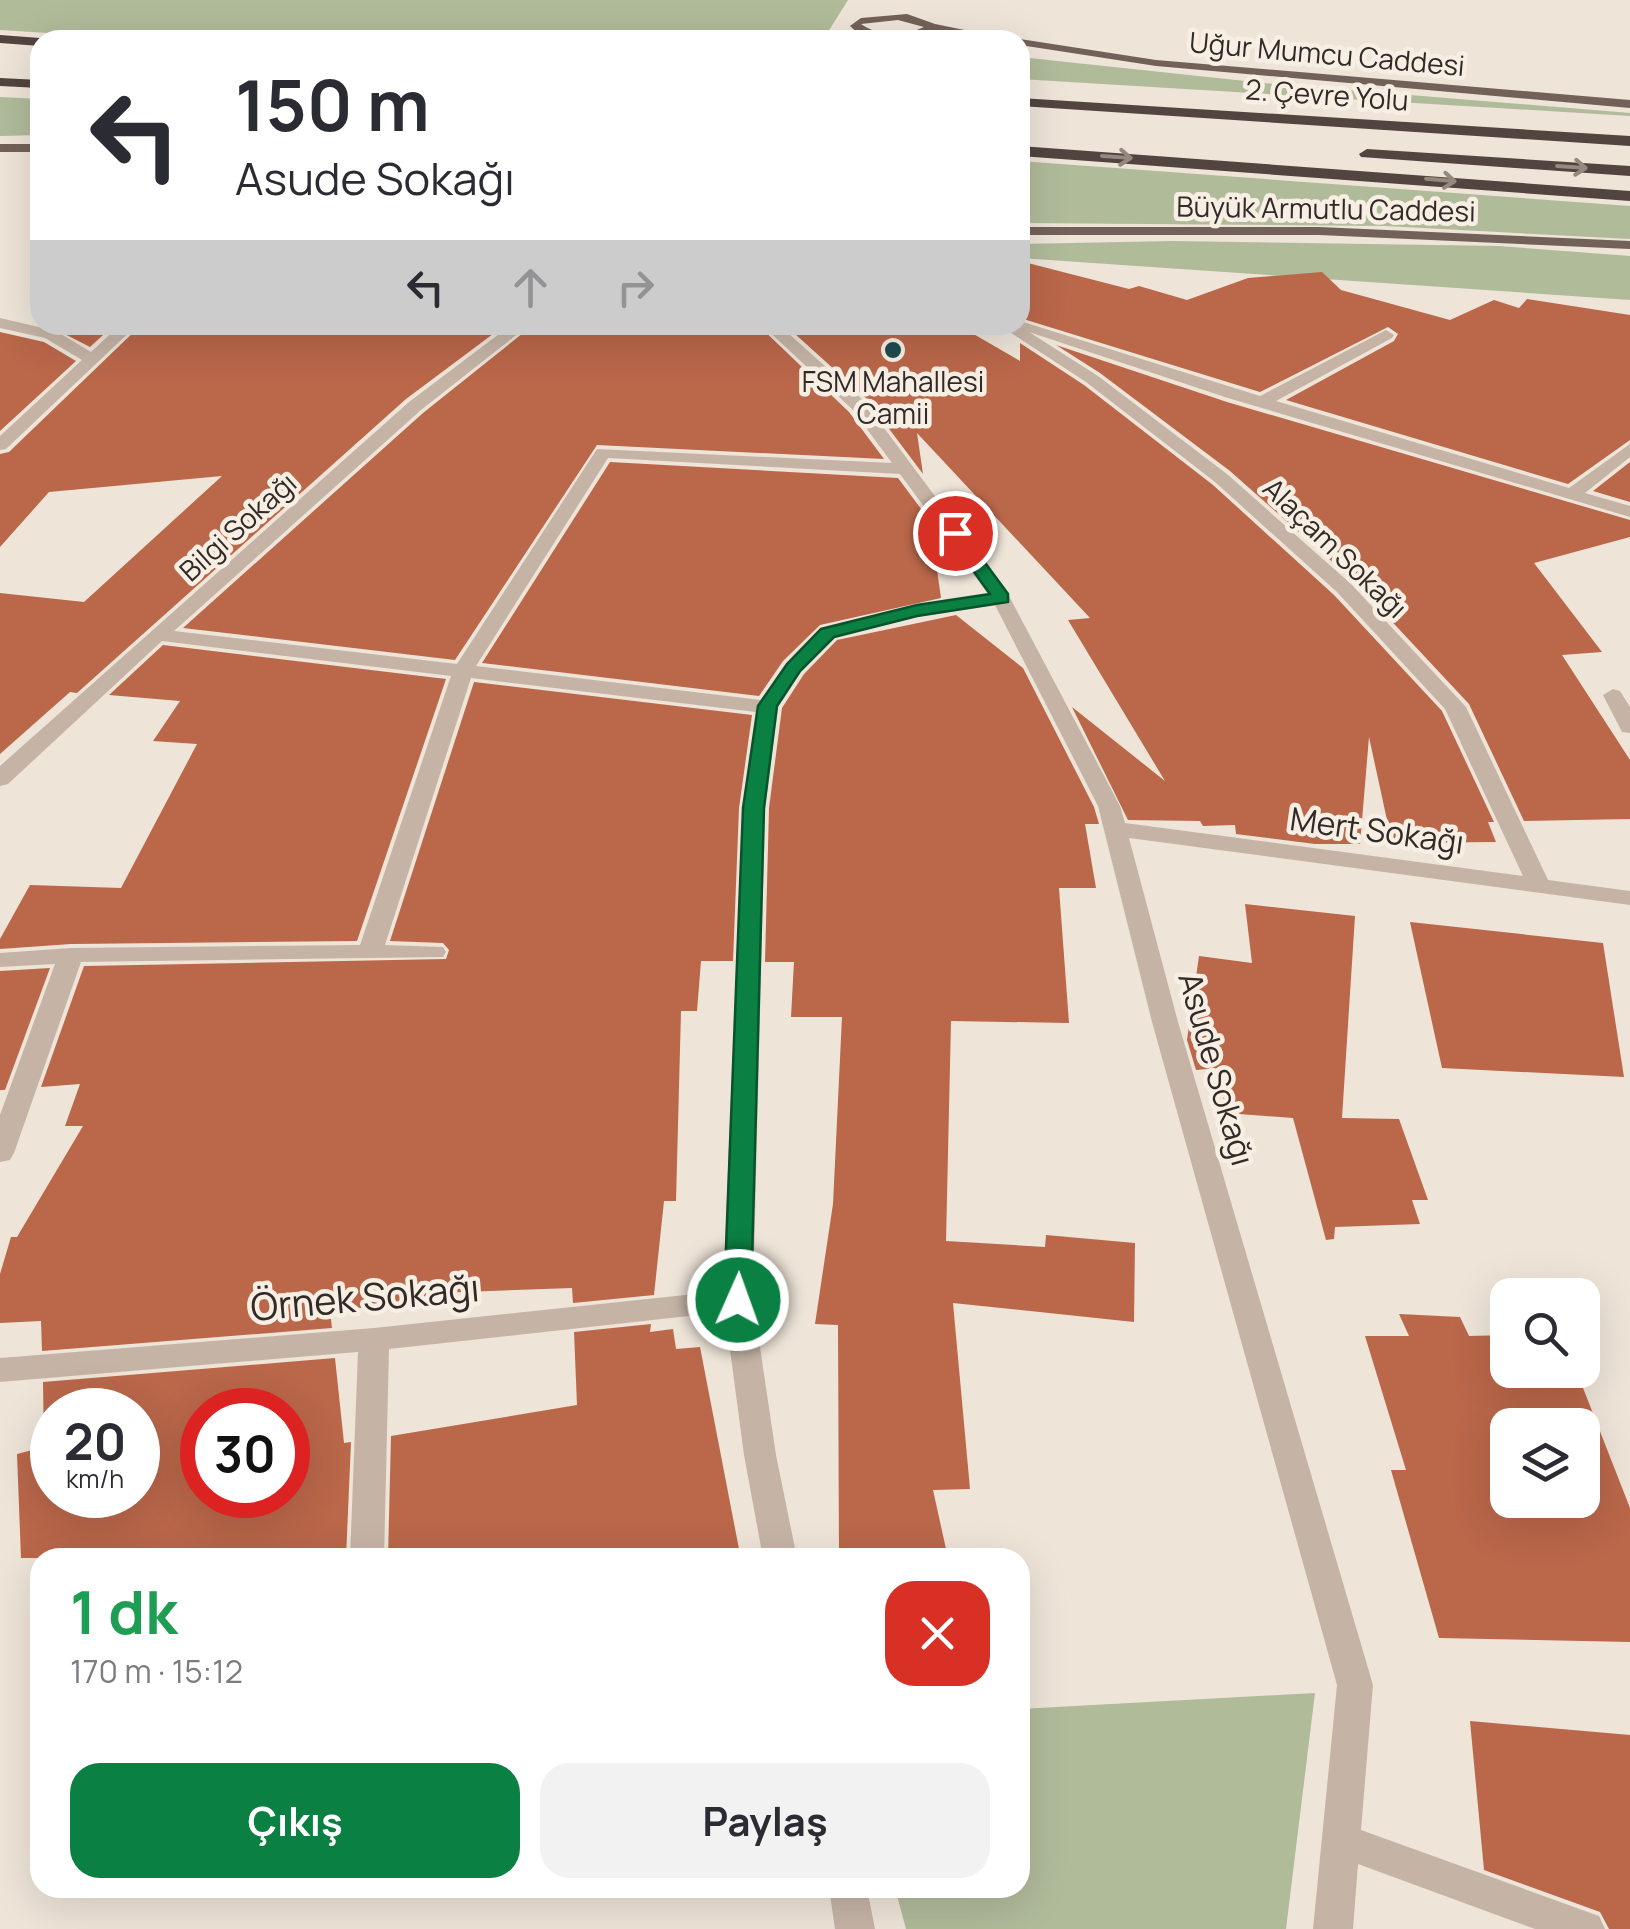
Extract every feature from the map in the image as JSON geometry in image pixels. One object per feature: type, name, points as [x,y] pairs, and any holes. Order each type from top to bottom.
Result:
[{"type":"highway","points":[[0,40],[30,42]]},
{"type":"highway","points":[[0,50],[30,52]]},
{"type":"highway","points":[[0,80],[30,82]]},
{"type":"highway","name":"2. Çevre Yolu","points":[[1030,103],[1630,140]]},
{"type":"highway","points":[[1030,135],[1076,137]]},
{"type":"highway","points":[[1030,151],[1630,196]]},
{"type":"highway","name":"2. Çevre Yolu","points":[[1347,153],[1630,171]]},
{"type":"main road","points":[[855,30],[885,0],[912,18],[950,30]]},
{"type":"main road","points":[[859,24],[912,18]]},
{"type":"main road","points":[[859,24],[864,30]]},
{"type":"main road","points":[[925,30],[932,27]]},
{"type":"main road","name":"Uğur Mumcu Caddesi","points":[[1030,46],[1119,58],[1630,104]]},
{"type":"main road","points":[[0,148],[30,148]]},
{"type":"main road","name":"Büyük Armutlu Caddesi","points":[[1030,231],[1319,231],[1630,245]]},
{"type":"street","points":[[0,323],[30,330]]},
{"type":"street","points":[[1030,327],[1262,402],[1630,512]]},
{"type":"street","points":[[52,335],[92,359]]},
{"type":"street","points":[[0,445],[118,335]]},
{"type":"street","name":"Bilgi Sokağı","points":[[0,779],[31,746],[415,406],[507,335]]},
{"type":"street","name":"Asude Sokağı","points":[[781,335],[858,405],[1001,598],[1110,806],[1165,1022],[1355,1685],[1333,1929]]},
{"type":"street","name":"Alaçam Sokağı","points":[[1023,335],[1092,379],[1221,478],[1344,588],[1455,707],[1539,886]]},
{"type":"street","points":[[1262,402],[1386,335]]},
{"type":"street","points":[[1572,495],[1630,448]]},
{"type":"street","points":[[370,952],[463,671],[602,453],[908,468]]},
{"type":"street","points":[[778,1548],[738,1300],[754,808],[768,706],[793,668],[828,633],[917,611],[1001,598]]},
{"type":"street","points":[[159,635],[768,706]]},
{"type":"street","points":[[1613,695],[1630,726]]},
{"type":"street","name":"Mert Sokağı","points":[[1115,829],[1630,898]]},
{"type":"street","points":[[0,960],[434,952]]},
{"type":"street","points":[[0,1153],[71,956]]},
{"type":"street","name":"Örnek Sokağı","points":[[0,1370],[374,1339],[738,1300]]},
{"type":"street","points":[[366,1548],[374,1339]]},
{"type":"street","points":[[1342,1840],[1584,1929]]},
{"type":"street","points":[[850,1898],[856,1929]]},
{"type":"green space","points":[[0,0],[848,0],[829,30],[0,30]]},
{"type":"green space","points":[[1030,58],[1264,83],[1630,113],[1030,80]]},
{"type":"green space","points":[[0,97],[30,98],[30,135],[0,136]]},
{"type":"green space","points":[[1030,162],[1630,206],[1630,239],[1385,226],[1030,223]]},
{"type":"green space","points":[[1173,241],[1499,246],[1630,256],[1630,300],[1030,259],[1030,244]]},
{"type":"green space","points":[[1315,1693],[1286,1929],[906,1929],[898,1898],[1030,1898],[1030,1708]]},
{"type":"building","points":[[1030,264],[1187,300],[1248,278],[1322,272],[1341,290],[1450,320],[1494,300],[1519,308],[1527,299],[1630,315],[1630,440],[1568,484],[1286,400],[1394,341],[1398,334],[1388,327],[1260,392],[1030,321]]},
{"type":"building","points":[[0,332],[44,342],[76,361],[0,431]]},
{"type":"building","points":[[67,335],[103,335],[90,347]]},
{"type":"building","points":[[131,335],[492,335],[406,399],[77,693],[70,692],[0,754],[0,593],[84,602],[222,476],[49,492],[0,547],[0,454],[9,452]]},
{"type":"building","points":[[520,335],[768,335],[849,412],[884,459],[597,445],[455,660],[183,628],[423,413]]},
{"type":"building","points":[[796,335],[975,335],[1020,361],[1020,343],[1084,385],[1213,485],[1334,595],[1442,711],[1494,822],[1488,822],[1496,842],[1392,843],[1369,737],[1360,844],[1315,844],[1236,834],[1235,825],[1203,826],[1200,821],[1128,820],[1072,707],[1165,781],[1068,620],[1090,618],[917,433],[923,474],[866,398]]},
{"type":"building","points":[[1056,345],[1227,402],[1630,520],[1630,537],[1534,563],[1602,652],[1562,655],[1630,760],[1630,819],[1524,821],[1469,704],[1354,581],[1230,471],[1100,373]]},
{"type":"building","points":[[610,462],[898,478],[930,521],[941,598],[820,625],[783,661],[759,696],[482,663]]},
{"type":"building","points":[[1630,462],[1630,502],[1593,491]]},
{"type":"building","points":[[956,615],[1023,668],[1099,824],[1085,824],[1096,888],[1059,888],[1069,1023],[951,1021],[946,1241],[1045,1247],[1046,1235],[1135,1243],[1134,1322],[953,1303],[970,1489],[933,1490],[946,1548],[839,1548],[838,1325],[815,1324],[833,1204],[842,1017],[791,1017],[794,962],[765,962],[769,808],[782,708],[804,674],[837,640]]},
{"type":"building","points":[[163,645],[446,679],[357,941],[71,944],[0,949],[0,939],[30,885],[121,888],[197,744],[153,741],[180,701],[109,695]]},
{"type":"building","points":[[474,682],[752,715],[739,808],[733,961],[701,961],[697,1011],[681,1011],[676,1201],[664,1201],[654,1295],[573,1303],[572,1288],[436,1293],[433,1301],[330,1311],[332,1328],[42,1351],[41,1321],[0,1323],[0,1274],[11,1237],[17,1237],[83,1126],[65,1126],[80,1084],[41,1087],[84,966],[446,959],[449,950],[443,943],[390,941]]},
{"type":"building","points":[[1245,904],[1355,916],[1342,1118],[1399,1119],[1428,1200],[1412,1200],[1420,1224],[1335,1227],[1334,1239],[1326,1240],[1293,1118],[1226,1113],[1219,1068],[1196,1070],[1187,1040],[1199,956],[1252,963]]},
{"type":"building","points":[[1410,922],[1603,943],[1624,1077],[1442,1068]]},
{"type":"building","points":[[50,968],[5,1090],[0,1090],[0,971]]},
{"type":"building","points":[[1399,1314],[1460,1317],[1469,1336],[1490,1335],[1490,1388],[1583,1388],[1591,1408],[1490,1408],[1490,1518],[1600,1518],[1600,1431],[1630,1508],[1630,1642],[1439,1638],[1391,1470],[1406,1470],[1365,1336],[1409,1336]]},
{"type":"building","points":[[651,1324],[650,1332],[673,1329],[676,1349],[700,1347],[739,1548],[388,1548],[391,1436],[577,1405],[574,1332]]},
{"type":"building","points":[[335,1358],[344,1443],[351,1442],[346,1548],[30,1548],[30,1558],[21,1558],[17,1454],[30,1451],[30,1518],[160,1518],[160,1388],[43,1388],[43,1382]]},
{"type":"building","points":[[1470,1721],[1630,1735],[1630,1929],[1609,1929],[1600,1912],[1484,1870]]},
{"type":"place","name":"FSM Mahallesi Camii","points":[[893,350]]},
{"type":"route","points":[[738,1300],[754,808],[768,706],[793,668],[828,633],[917,611],[1001,598],[955,533]]}]
